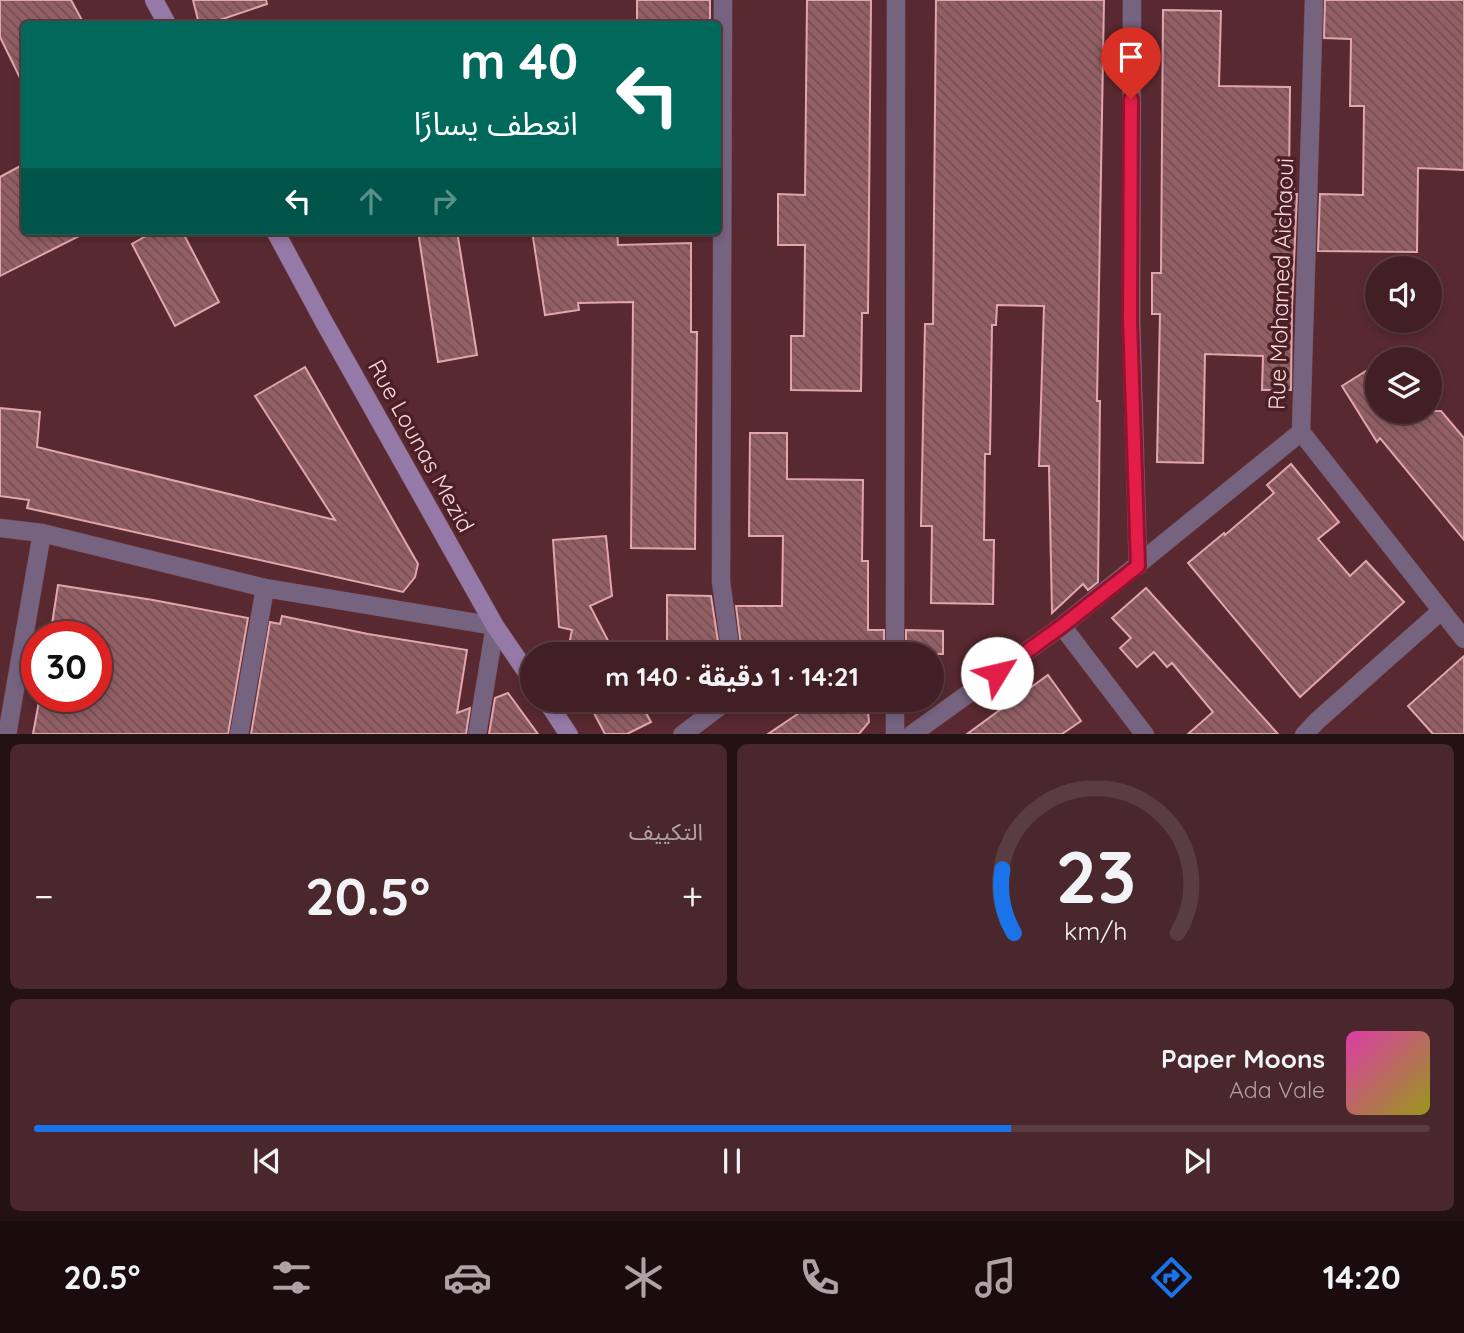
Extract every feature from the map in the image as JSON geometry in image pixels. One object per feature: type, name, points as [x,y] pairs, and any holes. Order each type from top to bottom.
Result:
[{"type":"street","points":[[154,0],[165,21]]},
{"type":"street","points":[[723,0],[721,582],[729,642]]},
{"type":"street","points":[[895,642],[896,0]]},
{"type":"street","points":[[1132,0],[1130,319],[1138,566]]},
{"type":"street","name":"Rue Mohamed Aichaoui","points":[[1314,0],[1301,432],[1464,639]]},
{"type":"street","name":"Rue Lounas Mezid","points":[[277,235],[495,626],[520,662]]},
{"type":"street","points":[[911,734],[1062,626],[1301,432]]},
{"type":"street","points":[[0,528],[42,533],[265,588],[495,626],[477,734]]},
{"type":"street","points":[[6,734],[42,533]]},
{"type":"street","points":[[239,734],[265,588]]},
{"type":"street","points":[[1304,734],[1441,611]]},
{"type":"street","points":[[1062,626],[1145,734]]},
{"type":"street","points":[[554,712],[569,734]]},
{"type":"street","points":[[682,734],[712,712]]},
{"type":"street","points":[[895,712],[895,734]]},
{"type":"building","points":[[0,0],[71,0],[82,21],[21,21],[21,80],[0,37]]},
{"type":"building","points":[[193,0],[266,0],[267,4],[217,21],[198,21]]},
{"type":"building","points":[[637,0],[710,0],[710,21],[637,21]]},
{"type":"building","points":[[807,0],[871,0],[868,313],[862,313],[861,391],[791,390],[791,336],[804,336],[805,245],[778,245],[778,194],[805,195]]},
{"type":"building","points":[[936,0],[1104,0],[1097,401],[1100,401],[1098,582],[1088,590],[1083,584],[1052,613],[1049,466],[1039,466],[1044,306],[997,305],[996,325],[992,325],[990,454],[985,454],[984,540],[994,540],[993,604],[931,603],[932,526],[921,526],[925,324],[933,324]]},
{"type":"building","points":[[1325,0],[1464,0],[1464,170],[1418,168],[1417,252],[1318,251],[1320,194],[1363,195],[1364,106],[1350,106],[1351,39],[1324,38]]},
{"type":"building","points":[[1163,10],[1221,11],[1219,86],[1290,87],[1289,184],[1294,184],[1294,194],[1297,194],[1291,390],[1262,390],[1263,356],[1205,354],[1203,463],[1157,462],[1160,314],[1152,314],[1152,273],[1161,273]]},
{"type":"building","points":[[21,166],[21,235],[81,235],[0,276],[0,177]]},
{"type":"building","points":[[148,235],[184,235],[219,302],[175,326],[132,244]]},
{"type":"building","points":[[419,235],[458,235],[477,355],[438,362]]},
{"type":"building","points":[[533,235],[617,235],[618,245],[691,243],[691,332],[697,332],[695,549],[631,548],[633,302],[578,303],[579,310],[545,315]]},
{"type":"building","points":[[305,367],[418,564],[415,577],[403,592],[27,508],[29,500],[0,496],[0,408],[40,412],[37,447],[335,520],[255,396]]},
{"type":"building","points":[[1365,372],[1365,423],[1342,386]]},
{"type":"building","points":[[1442,412],[1464,438],[1464,540],[1380,438],[1377,442],[1366,424],[1442,424]]},
{"type":"building","points":[[750,433],[787,433],[787,479],[863,480],[862,561],[868,561],[868,630],[884,630],[884,642],[740,642],[736,606],[782,606],[783,536],[749,536]]},
{"type":"building","points":[[1291,464],[1339,522],[1318,539],[1350,576],[1366,561],[1404,602],[1300,697],[1188,563],[1274,493],[1267,485]]},
{"type":"building","points":[[606,536],[612,596],[590,606],[609,642],[570,642],[572,630],[559,627],[553,540]]},
{"type":"building","points":[[58,585],[248,618],[228,734],[33,734],[37,712],[112,712],[112,621],[52,621]]},
{"type":"building","points":[[1146,588],[1278,734],[1188,734],[1213,712],[1172,663],[1167,667],[1154,652],[1137,667],[1120,648],[1131,638],[1112,618]]},
{"type":"building","points":[[667,595],[711,596],[718,642],[667,642]]},
{"type":"building","points":[[282,616],[368,634],[467,650],[457,713],[470,708],[466,734],[251,734],[270,622],[280,624]]},
{"type":"building","points":[[906,630],[943,631],[943,642],[906,642]]},
{"type":"building","points":[[1464,656],[1464,734],[1433,734],[1408,706]]},
{"type":"building","points":[[1048,675],[1081,721],[1062,734],[967,734]]},
{"type":"building","points":[[508,693],[538,734],[489,734],[495,698]]},
{"type":"building","points":[[593,712],[646,712],[651,722],[627,734],[605,734]]},
{"type":"building","points":[[801,712],[868,712],[869,722],[859,734],[768,734]]},
{"type":"route","points":[[997,673],[1138,566],[1130,319],[1131,99]]}]
